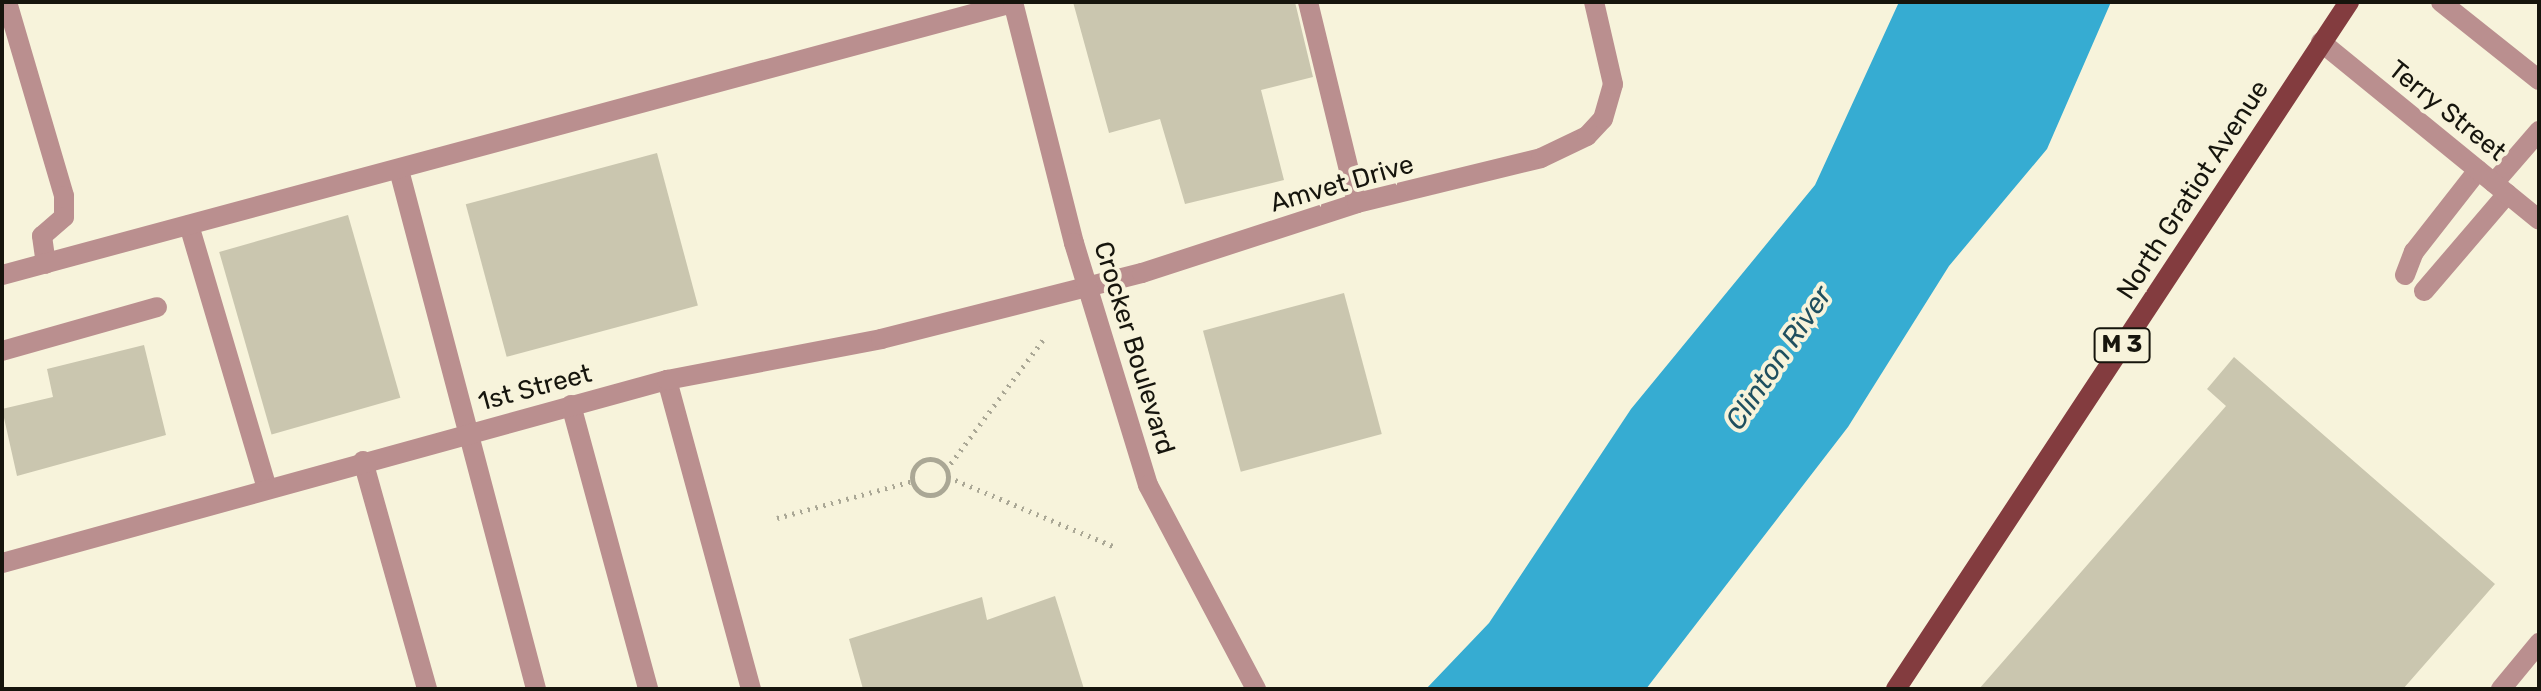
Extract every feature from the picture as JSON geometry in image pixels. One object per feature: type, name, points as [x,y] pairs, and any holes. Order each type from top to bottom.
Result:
[{"type":"main road","name":"North Gratiot Avenue","points":[[1896,689],[2349,2]]},
{"type":"street","points":[[7,2],[64,196],[64,217],[42,236],[46,264]]},
{"type":"street","points":[[1308,2],[1357,203]]},
{"type":"street","name":"Amvet Drive","points":[[1088,286],[1357,203],[1541,158],[1587,136],[1603,119],[1613,84],[1594,2]]},
{"type":"street","points":[[2441,2],[2539,80]]},
{"type":"street","points":[[2,275],[1013,3]]},
{"type":"street","name":"Crocker Boulevard","points":[[1013,3],[1088,286],[1148,485],[1256,689]]},
{"type":"street","name":"Terry Street","points":[[2321,42],[2539,220]]},
{"type":"street","points":[[2405,275],[2414,252],[2493,182],[2539,131]]},
{"type":"street","points":[[399,170],[464,434],[536,689]]},
{"type":"street","points":[[2424,291],[2493,182]]},
{"type":"street","points":[[189,225],[267,488]]},
{"type":"street","name":"1st Street","points":[[2,563],[363,461],[667,380],[881,339],[1088,286]]},
{"type":"street","points":[[2,351],[157,307]]},
{"type":"street","points":[[667,380],[751,689]]},
{"type":"street","points":[[571,405],[648,689]]},
{"type":"street","points":[[363,461],[427,689]]},
{"type":"street","points":[[2501,689],[2539,643]]},
{"type":"path","points":[[912,481],[930,495],[941,492],[947,474],[1045,337]]},
{"type":"path","points":[[912,481],[921,460],[939,461],[947,474],[1115,547]]},
{"type":"path","points":[[777,518],[912,481]]},
{"type":"water","name":"Clinton River","points":[[1899,2],[2111,2],[2047,149],[1949,266],[1848,427],[1646,689],[1426,689],[1489,623],[1631,409],[1815,185]]},
{"type":"building","points":[[1073,2],[1295,2],[1313,77],[1261,90],[1284,180],[1185,204],[1160,119],[1109,133]]},
{"type":"building","points":[[657,153],[698,306],[507,357],[466,204]]},
{"type":"building","points":[[348,215],[400,398],[272,435],[219,252]]},
{"type":"building","points":[[1344,293],[1382,434],[1241,472],[1203,331]]},
{"type":"building","points":[[144,345],[166,435],[17,476],[2,409],[53,397],[47,369]]},
{"type":"building","points":[[2234,357],[2495,584],[2403,689],[1979,689],[2226,406],[2207,389]]},
{"type":"building","points":[[1055,596],[1084,689],[863,689],[849,639],[982,597],[987,620]]}]
